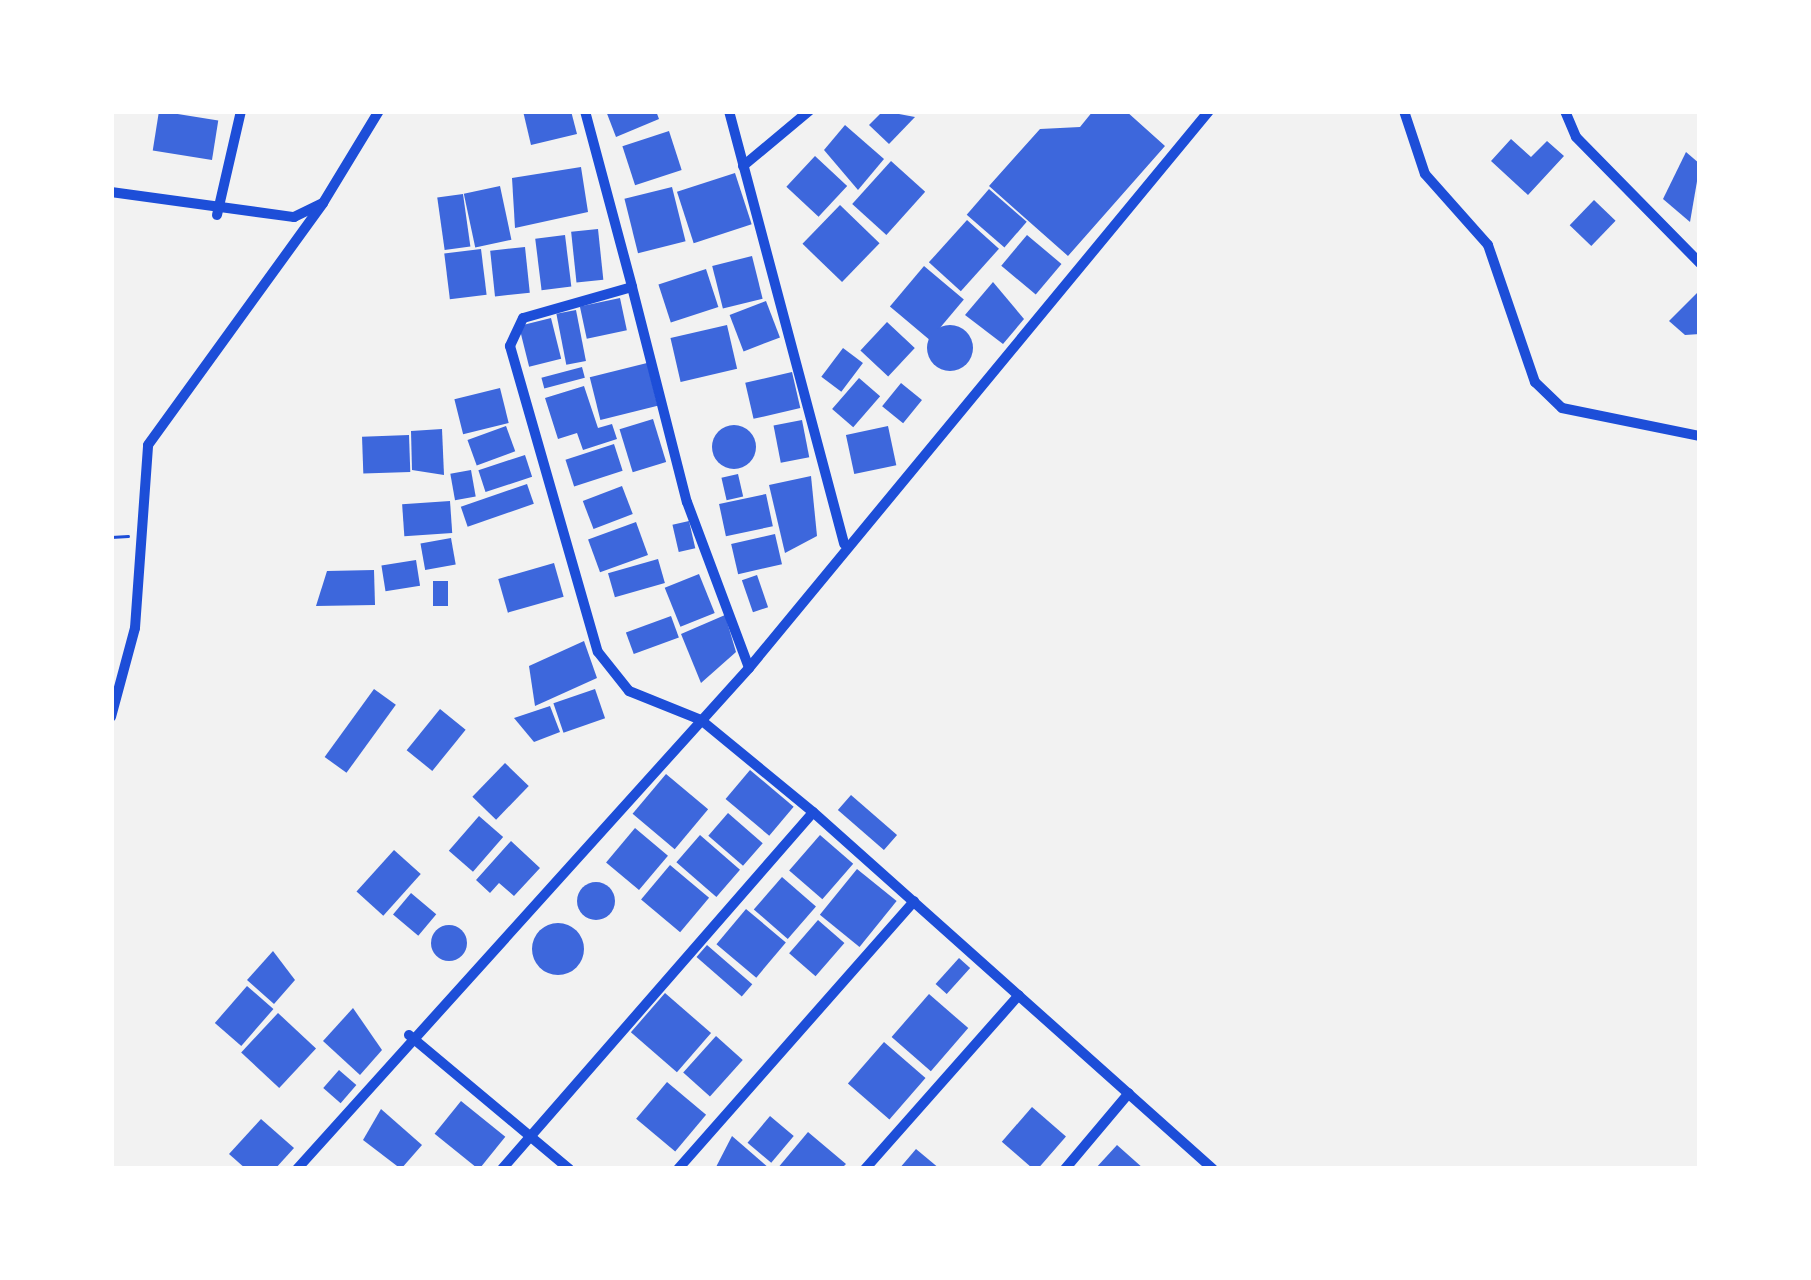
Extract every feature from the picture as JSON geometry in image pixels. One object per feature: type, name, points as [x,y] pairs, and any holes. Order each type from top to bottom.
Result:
[{"type":"street","points":[[217,215],[241,111]]},
{"type":"street","points":[[111,717],[135,628],[148,445],[323,203],[379,111]]},
{"type":"street","points":[[585,111],[687,502],[749,668]]},
{"type":"street","points":[[729,111],[844,544]]},
{"type":"street","points":[[743,166],[809,111]]},
{"type":"street","points":[[297,1169],[409,1035],[749,668],[844,544],[1209,111]]},
{"type":"street","points":[[1404,111],[1425,174],[1488,244],[1535,382],[1562,408],[1700,436]]},
{"type":"street","points":[[1564,111],[1576,137],[1699,260]]},
{"type":"street","points":[[111,192],[264,221],[323,203]]},
{"type":"street","points":[[632,287],[523,318],[511,346],[598,652],[628,691],[701,720],[813,812],[1213,1169]]},
{"type":"street","points":[[502,1169],[813,812]]},
{"type":"street","points":[[678,1169],[914,902]]},
{"type":"street","points":[[866,1169],[1019,995]]},
{"type":"street","points":[[409,1035],[569,1169]]},
{"type":"street","points":[[1065,1169],[1130,1093]]},
{"type":"building","points":[[159,111],[218,120],[212,160],[153,151]]},
{"type":"building","points":[[523,111],[571,111],[577,134],[531,145]]},
{"type":"building","points":[[606,111],[656,111],[659,119],[616,137]]},
{"type":"building","points":[[883,111],[915,117],[889,144],[869,125]]},
{"type":"building","points":[[1093,111],[1126,111],[1165,146],[1068,256],[989,186],[1040,129],[1080,127]]},
{"type":"building","points":[[845,125],[884,159],[858,190],[824,150]]},
{"type":"building","points":[[669,131],[682,170],[635,185],[622,146]]},
{"type":"building","points":[[1511,139],[1531,157],[1547,141],[1564,156],[1528,195],[1491,161]]},
{"type":"building","points":[[1686,152],[1700,164],[1690,222],[1663,199]]},
{"type":"building","points":[[815,156],[847,186],[819,217],[786,187]]},
{"type":"building","points":[[891,161],[925,192],[886,235],[852,204]]},
{"type":"building","points":[[581,167],[588,212],[515,228],[512,178]]},
{"type":"building","points":[[735,173],[752,224],[694,243],[677,192]]},
{"type":"building","points":[[500,186],[511,240],[475,247],[464,194]]},
{"type":"building","points":[[672,187],[686,241],[638,253],[624,199]]},
{"type":"building","points":[[989,189],[1027,222],[1004,247],[967,215]]},
{"type":"building","points":[[463,194],[470,246],[445,250],[437,198]]},
{"type":"building","points":[[1594,200],[1616,221],[1591,246],[1570,225]]},
{"type":"building","points":[[840,205],[880,243],[842,282],[802,244]]},
{"type":"building","points":[[967,220],[999,249],[961,291],[929,262]]},
{"type":"building","points":[[598,229],[603,280],[576,283],[571,232]]},
{"type":"building","points":[[565,235],[571,287],[542,290],[535,239]]},
{"type":"building","points":[[1027,235],[1061,264],[1036,295],[1001,266]]},
{"type":"building","points":[[525,247],[530,293],[495,296],[490,251]]},
{"type":"building","points":[[481,249],[487,295],[450,299],[444,254]]},
{"type":"building","points":[[752,256],[763,299],[723,309],[712,266]]},
{"type":"building","points":[[924,266],[964,299],[930,340],[890,307]]},
{"type":"building","points":[[706,269],[718,307],[671,322],[658,284]]},
{"type":"building","points":[[993,282],[1024,319],[1003,344],[965,315]]},
{"type":"building","points":[[1700,290],[1700,334],[1685,335],[1669,321]]},
{"type":"building","points":[[620,298],[627,330],[587,339],[580,307]]},
{"type":"building","points":[[766,301],[780,337],[744,351],[730,315]]},
{"type":"building","points":[[576,310],[586,361],[566,365],[556,314]]},
{"type":"building","points":[[551,318],[561,359],[529,367],[519,326]]},
{"type":"building","points":[[887,322],[915,348],[888,376],[860,351]]},
{"type":"building","points":[[727,325],[737,369],[681,382],[670,338]]},
{"type":"building","points":[[950,325],[967,331],[973,348],[967,365],[950,371],[933,365],[927,348],[933,331]]},
{"type":"building","points":[[843,348],[863,363],[841,392],[821,377]]},
{"type":"building","points":[[647,363],[658,406],[600,420],[590,377]]},
{"type":"building","points":[[582,367],[585,378],[544,388],[541,378]]},
{"type":"building","points":[[792,372],[800,408],[754,419],[745,383]]},
{"type":"building","points":[[859,378],[880,396],[853,427],[832,409]]},
{"type":"building","points":[[901,383],[922,400],[903,423],[882,406]]},
{"type":"building","points":[[584,386],[598,428],[612,424],[617,439],[583,450],[577,433],[558,439],[545,398]]},
{"type":"building","points":[[500,388],[509,423],[463,434],[454,399]]},
{"type":"building","points":[[653,419],[666,462],[633,472],[620,429]]},
{"type":"building","points":[[802,420],[809,457],[781,463],[774,426]]},
{"type":"building","points":[[734,425],[749,432],[756,447],[749,462],[734,469],[719,462],[712,447],[719,432]]},
{"type":"building","points":[[506,426],[515,451],[477,465],[467,440]]},
{"type":"building","points":[[888,426],[896,465],[854,474],[846,435]]},
{"type":"building","points":[[442,429],[444,475],[412,470],[411,431]]},
{"type":"building","points":[[409,435],[410,472],[363,474],[362,437]]},
{"type":"building","points":[[614,444],[623,471],[574,486],[565,460]]},
{"type":"building","points":[[525,455],[532,477],[486,492],[478,470]]},
{"type":"building","points":[[471,470],[476,497],[455,500],[450,474]]},
{"type":"building","points":[[738,474],[743,496],[727,500],[721,478]]},
{"type":"building","points":[[811,476],[817,536],[785,553],[769,485]]},
{"type":"building","points":[[527,484],[534,504],[468,527],[461,507]]},
{"type":"building","points":[[622,486],[633,514],[594,529],[583,501]]},
{"type":"building","points":[[766,494],[773,526],[726,536],[719,504]]},
{"type":"building","points":[[450,501],[452,533],[404,536],[402,504]]},
{"type":"building","points":[[689,521],[695,548],[679,552],[672,525]]},
{"type":"building","points":[[636,522],[648,555],[600,572],[588,539]]},
{"type":"building","points":[[775,534],[782,564],[738,574],[731,544]]},
{"type":"building","points":[[451,538],[456,565],[425,570],[420,543]]},
{"type":"building","points":[[658,559],[665,583],[615,597],[608,573]]},
{"type":"building","points":[[416,560],[420,586],[385,591],[381,565]]},
{"type":"building","points":[[554,563],[564,597],[508,613],[498,579]]},
{"type":"building","points":[[374,570],[375,605],[316,606],[327,571]]},
{"type":"building","points":[[699,574],[715,613],[680,627],[665,588]]},
{"type":"building","points":[[757,575],[768,607],[753,612],[742,580]]},
{"type":"building","points":[[433,581],[448,581],[448,606],[433,606]]},
{"type":"building","points":[[725,615],[736,652],[701,683],[681,634]]},
{"type":"building","points":[[671,616],[679,638],[634,654],[626,632]]},
{"type":"building","points":[[584,641],[597,678],[535,706],[529,666]]},
{"type":"building","points":[[374,689],[396,705],[346,773],[325,757]]},
{"type":"building","points":[[595,689],[605,718],[563,733],[553,703]]},
{"type":"building","points":[[550,706],[560,732],[534,742],[514,718]]},
{"type":"building","points":[[440,709],[466,730],[432,771],[407,750]]},
{"type":"building","points":[[505,763],[529,786],[496,820],[472,797]]},
{"type":"building","points":[[750,770],[794,807],[769,836],[726,799]]},
{"type":"building","points":[[666,774],[708,809],[675,849],[633,814]]},
{"type":"building","points":[[851,795],[897,835],[884,850],[838,810]]},
{"type":"building","points":[[728,813],[763,843],[743,866],[708,836]]},
{"type":"building","points":[[479,816],[503,837],[473,872],[449,851]]},
{"type":"building","points":[[635,828],[668,856],[639,890],[606,862]]},
{"type":"building","points":[[700,835],[740,870],[716,897],[676,862]]},
{"type":"building","points":[[820,835],[853,864],[822,899],[789,870]]},
{"type":"building","points":[[511,841],[540,868],[514,896],[499,883],[490,893],[476,880]]},
{"type":"building","points":[[394,850],[421,874],[383,916],[357,892]]},
{"type":"building","points":[[670,865],[709,898],[680,932],[641,899]]},
{"type":"building","points":[[857,869],[897,901],[860,947],[820,915]]},
{"type":"building","points":[[782,877],[816,907],[788,939],[754,909]]},
{"type":"building","points":[[596,882],[610,887],[615,901],[610,915],[596,920],[582,915],[577,901],[582,887]]},
{"type":"building","points":[[411,893],[436,914],[418,936],[393,914]]},
{"type":"building","points":[[746,909],[786,942],[756,978],[716,944]]},
{"type":"building","points":[[818,920],[844,943],[816,976],[789,953]]},
{"type":"building","points":[[558,923],[576,931],[584,949],[576,967],[558,975],[540,967],[532,949],[540,931]]},
{"type":"building","points":[[449,925],[462,930],[467,943],[462,956],[449,961],[436,956],[431,943],[436,930]]},
{"type":"building","points":[[707,945],[752,984],[742,996],[697,957]]},
{"type":"building","points":[[273,951],[295,980],[274,1004],[247,980]]},
{"type":"building","points":[[959,958],[970,968],[947,994],[936,984]]},
{"type":"building","points":[[247,986],[273,1009],[241,1046],[215,1023]]},
{"type":"building","points":[[665,993],[711,1033],[677,1072],[631,1032]]},
{"type":"building","points":[[929,994],[968,1028],[931,1071],[892,1037]]},
{"type":"building","points":[[353,1008],[382,1050],[360,1075],[323,1041]]},
{"type":"building","points":[[278,1013],[316,1048],[279,1088],[241,1052]]},
{"type":"building","points":[[716,1036],[743,1060],[710,1097],[683,1072]]},
{"type":"building","points":[[884,1042],[926,1078],[889,1120],[848,1084]]},
{"type":"building","points":[[339,1070],[356,1085],[341,1103],[323,1088]]},
{"type":"building","points":[[667,1082],[706,1115],[675,1152],[636,1119]]},
{"type":"building","points":[[461,1101],[505,1137],[478,1169],[435,1134]]},
{"type":"building","points":[[1032,1107],[1066,1137],[1038,1169],[1002,1142]]},
{"type":"building","points":[[381,1109],[422,1145],[401,1169],[363,1140]]},
{"type":"building","points":[[770,1116],[794,1136],[771,1163],[748,1143]]},
{"type":"building","points":[[261,1119],[294,1148],[275,1169],[246,1169],[229,1154]]},
{"type":"building","points":[[808,1132],[846,1164],[841,1169],[777,1169]]},
{"type":"building","points":[[732,1136],[770,1169],[715,1169]]},
{"type":"building","points":[[1117,1145],[1144,1169],[1095,1169]]},
{"type":"building","points":[[916,1149],[940,1169],[899,1169]]}]
